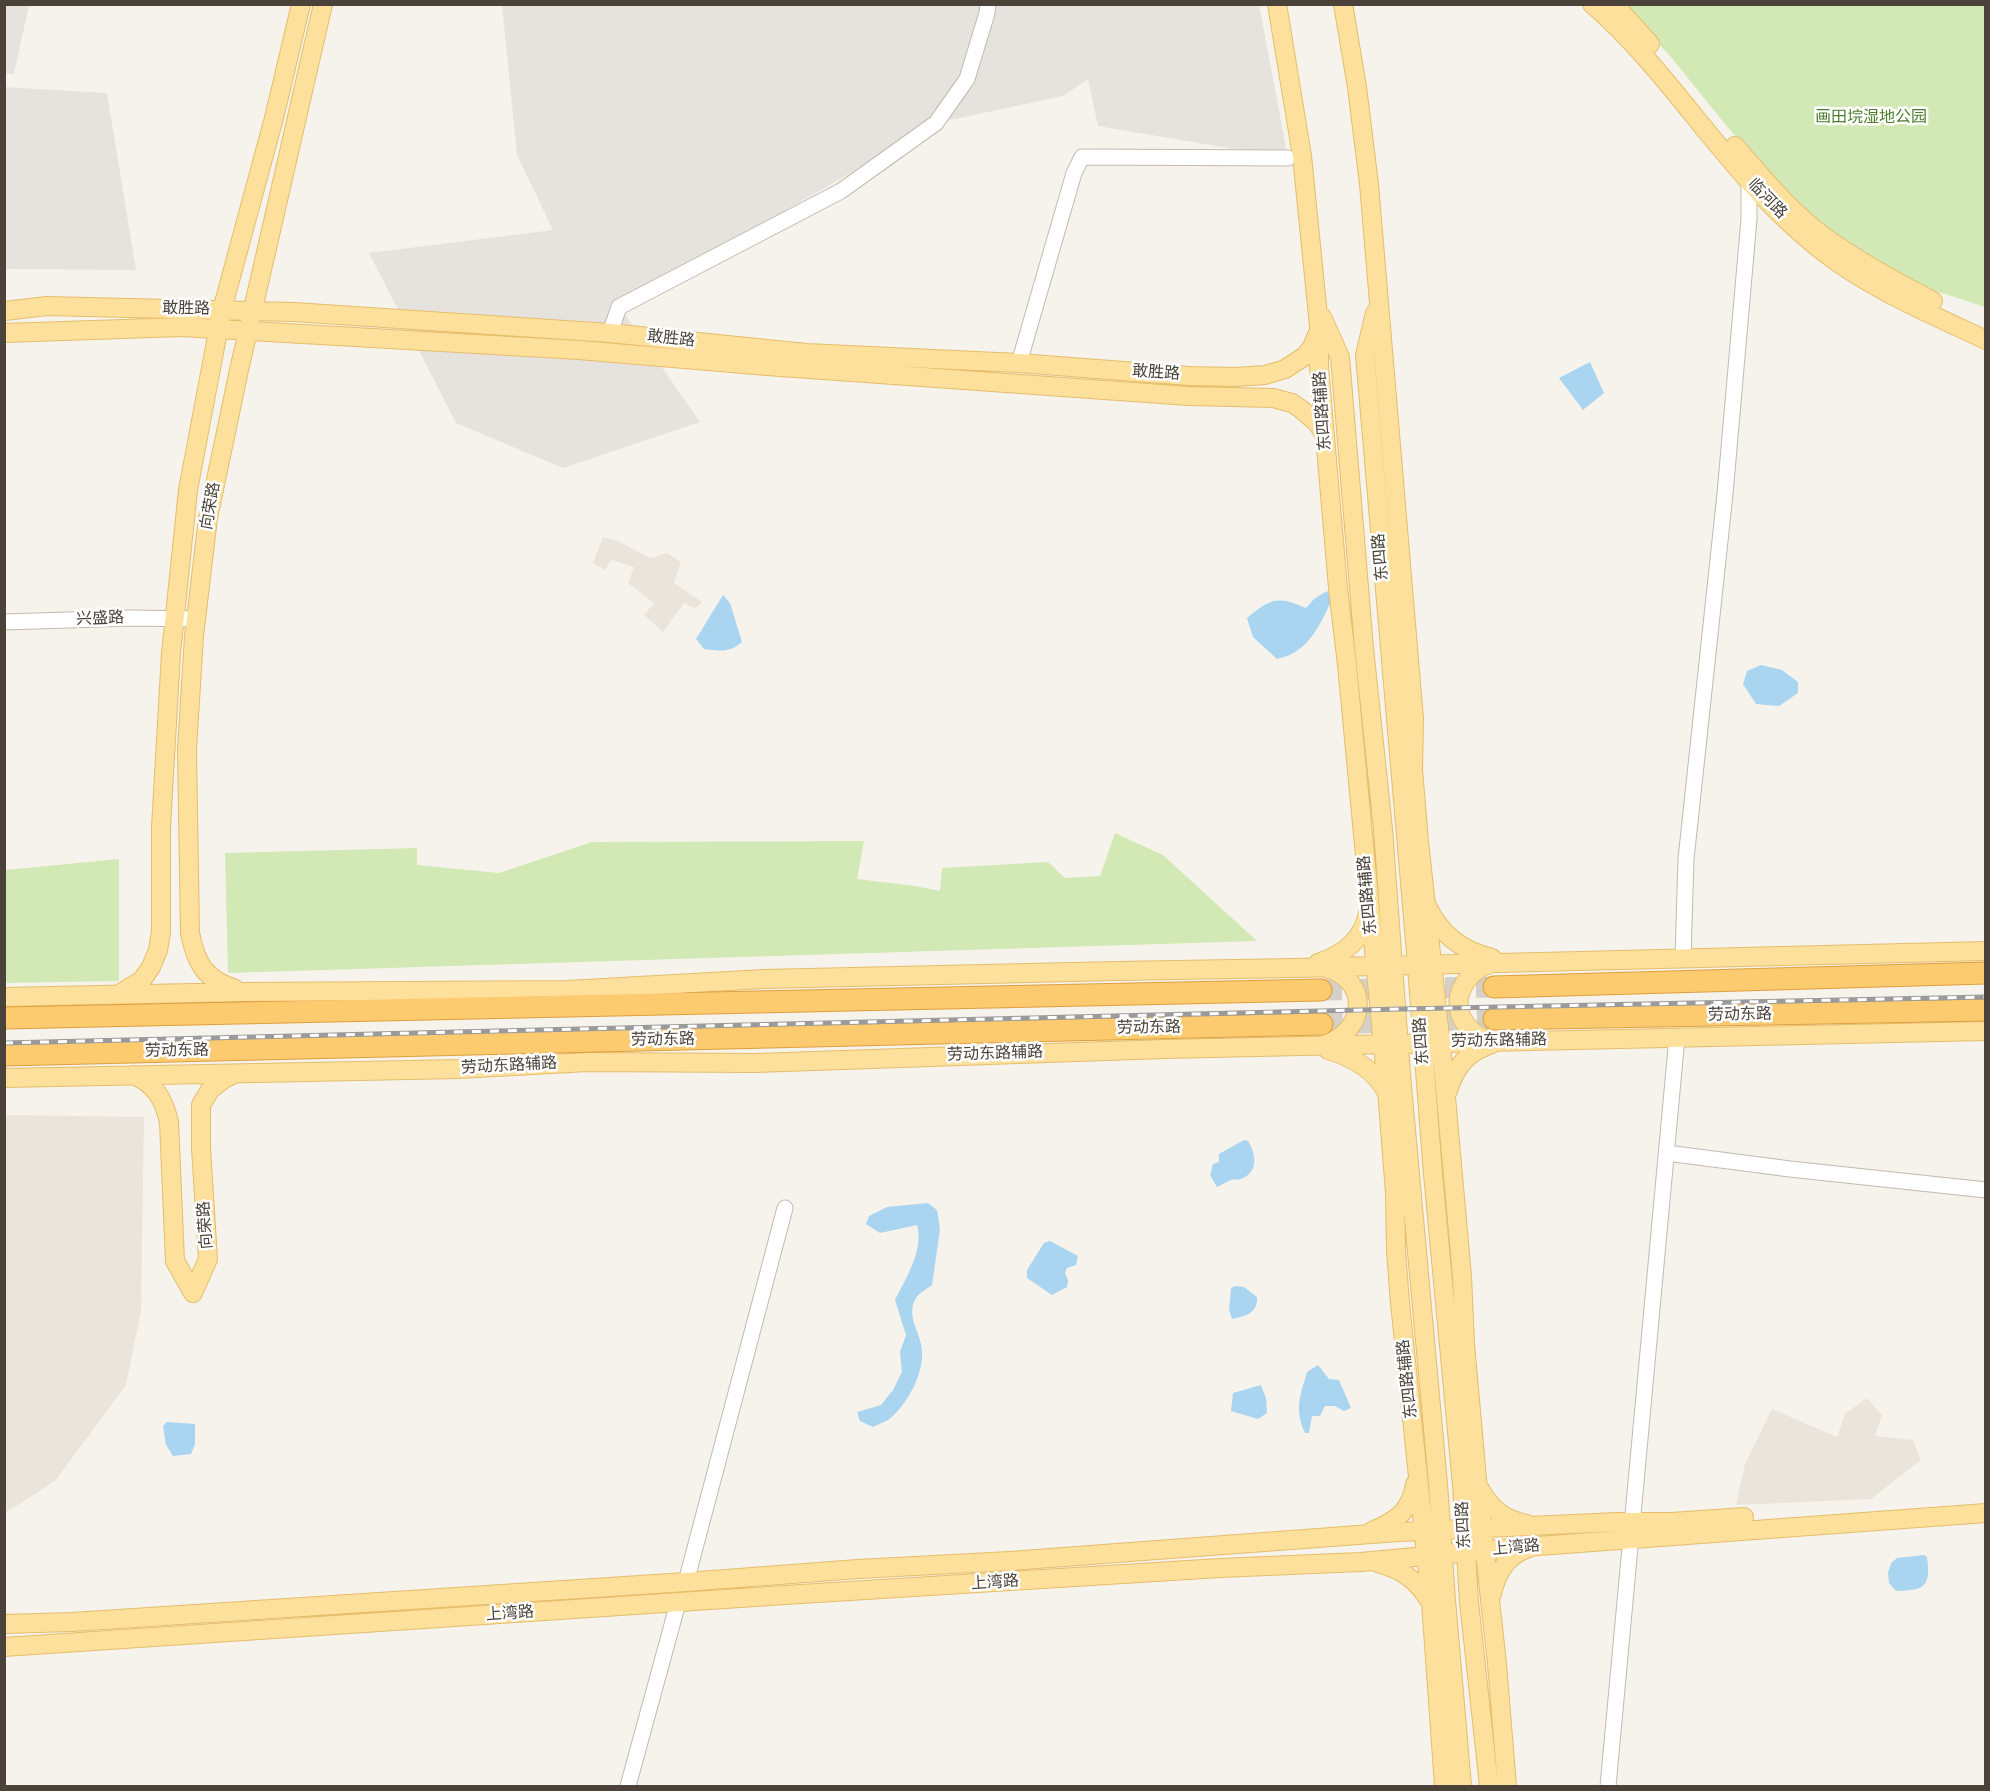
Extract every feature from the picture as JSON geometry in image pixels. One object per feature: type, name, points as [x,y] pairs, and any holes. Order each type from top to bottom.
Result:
[{"type":"highway","points":[[1494,987],[1986,973]]},
{"type":"highway","name":"劳动东路","points":[[4,1018],[1321,990]]},
{"type":"highway","name":"劳动东路","points":[[1494,1019],[1986,1010]]},
{"type":"highway","name":"劳动东路","points":[[4,1055],[1316,1038]]},
{"type":"main road","name":"向荣路","points":[[115,996],[142,980],[151,967],[160,941],[161,826],[174,623],[188,490],[222,310],[274,118],[301,4]]},
{"type":"main road","name":"向荣路","points":[[242,992],[224,986],[205,972],[193,949],[190,933],[187,749],[195,623],[208,518],[323,4]]},
{"type":"main road","name":"东四路辅路","points":[[1277,4],[1302,156],[1319,332],[1324,434],[1375,966],[1391,1044],[1388,1094],[1400,1303],[1417,1471],[1432,1531]]},
{"type":"main road","points":[[1343,4],[1369,184],[1410,664],[1414,738],[1413,770],[1419,906],[1410,924],[1405,928],[1395,925],[1390,914]]},
{"type":"main road","name":"临河路","points":[[1592,4],[1633,43],[1749,182],[1806,238],[1841,265],[1880,289],[1986,340]]},
{"type":"main road","name":"临河路","points":[[1612,4],[1654,48],[1758,172],[1788,205],[1821,234],[1861,262],[1986,328]]},
{"type":"main road","name":"东四路","points":[[1378,296],[1365,355],[1407,853],[1419,906],[1431,1043],[1432,1174],[1458,1439],[1474,1530],[1466,1552],[1475,1667],[1488,1777]]},
{"type":"main road","name":"东四路","points":[[1316,304],[1340,357],[1364,648],[1390,914],[1394,966],[1391,1044],[1406,1137],[1434,1555],[1449,1643],[1462,1786]]},
{"type":"main road","name":"敢胜路","points":[[4,311],[47,306],[294,312],[610,333],[806,353],[1019,363],[1189,376],[1250,377],[1276,373],[1295,363],[1312,347],[1319,332]]},
{"type":"main road","name":"敢胜路","points":[[4,333],[182,327],[579,350],[1188,396],[1273,398],[1292,403],[1301,409],[1318,424],[1324,434]]},
{"type":"main road","points":[[1403,806],[1414,738]]},
{"type":"main road","points":[[1362,822],[1374,750]]},
{"type":"main road","points":[[1299,968],[1331,959],[1343,953],[1361,933],[1369,906]]},
{"type":"main road","points":[[1419,906],[1431,915],[1451,939],[1465,949],[1480,955],[1520,962]]},
{"type":"main road","points":[[4,997],[242,992],[568,990],[764,979],[1324,968],[1986,951]]},
{"type":"main road","points":[[1495,963],[1476,970],[1465,982],[1459,998],[1459,1012],[1467,1026],[1497,1041]]},
{"type":"main road","points":[[1316,1038],[1341,1036],[1353,1026],[1358,1002],[1347,978],[1324,968]]},
{"type":"main road","name":"劳动东路辅路","points":[[4,1078],[459,1069],[588,1062],[829,1061],[1316,1038],[1391,1044],[1986,1031]]},
{"type":"main road","points":[[1316,1038],[1324,1048],[1354,1060],[1378,1078],[1388,1094],[1406,1137]]},
{"type":"main road","points":[[1447,1108],[1452,1079],[1462,1062],[1468,1055],[1497,1041]]},
{"type":"main road","points":[[1431,1043],[1447,1108],[1478,1485],[1474,1530],[1485,1550],[1507,1786]]},
{"type":"main road","name":"向荣路","points":[[131,1075],[150,1083],[167,1112],[175,1261],[193,1293],[208,1259],[201,1148],[201,1105],[210,1090],[234,1074]]},
{"type":"main road","points":[[1396,1238],[1408,1166]]},
{"type":"main road","points":[[1453,1386],[1463,1305]]},
{"type":"main road","points":[[1458,1439],[1488,1504],[1496,1512],[1514,1522],[1544,1526]]},
{"type":"main road","points":[[1360,1535],[1393,1521],[1409,1507],[1417,1471]]},
{"type":"main road","name":"上湾路","points":[[4,1647],[1220,1568],[1361,1562],[1534,1546],[1631,1531],[1672,1522],[1986,1501]]},
{"type":"main road","name":"上湾路","points":[[4,1624],[72,1622],[858,1569],[1010,1561],[1360,1535],[1544,1526],[1631,1531],[1728,1531],[1986,1513]]},
{"type":"main road","points":[[1491,1608],[1494,1587],[1501,1569],[1514,1554],[1534,1546]]},
{"type":"main road","points":[[1434,1555],[1431,1602],[1444,1786]]},
{"type":"main road","points":[[1361,1562],[1380,1564],[1416,1581],[1439,1616],[1449,1643]]},
{"type":"main road","points":[[1444,1768],[1455,1706]]},
{"type":"main road","points":[[1488,1777],[1501,1707]]},
{"type":"street","points":[[610,333],[620,307],[841,191],[936,123],[967,79],[988,4]]},
{"type":"street","points":[[1019,363],[1074,173],[1082,157],[1288,158]]},
{"type":"street","points":[[1683,958],[1686,859],[1725,494],[1749,219],[1749,182]]},
{"type":"street","name":"兴盛路","points":[[4,622],[131,618],[174,623]]},
{"type":"street","name":"兴盛路","points":[[4,630],[195,623]]},
{"type":"street","points":[[1608,1786],[1677,1037]]},
{"type":"street","points":[[1667,1153],[1802,1171],[1986,1190]]},
{"type":"street","points":[[686,1582],[785,1208]]},
{"type":"street","points":[[628,1786],[678,1603]]},
{"type":"shaded area","points":[[5,4],[29,5],[14,74],[5,73]]},
{"type":"shaded area","points":[[502,5],[1259,5],[1288,158],[1098,126],[1088,79],[1063,96],[936,123],[620,307],[700,422],[563,468],[456,423],[369,253],[553,230],[517,155]]},
{"type":"shaded area","points":[[4,87],[107,93],[136,270],[5,269]]},
{"type":"shaded area","points":[[603,537],[618,541],[650,558],[667,553],[681,562],[674,583],[702,602],[695,608],[684,603],[663,632],[644,615],[654,603],[628,583],[634,567],[611,560],[605,570],[593,563]]},
{"type":"shaded area","points":[[5,1115],[144,1117],[141,1311],[126,1385],[55,1481],[5,1513]]},
{"type":"shaded area","points":[[1867,1398],[1882,1415],[1875,1436],[1913,1440],[1921,1460],[1871,1499],[1736,1505],[1745,1464],[1772,1409],[1837,1437],[1845,1414]]},
{"type":"green space","name":"画田垸湿地公园","points":[[1622,5],[1985,5],[1985,307],[1911,283],[1847,245],[1793,200],[1730,130],[1670,56]]},
{"type":"green space","points":[[1115,833],[1163,855],[1257,941],[228,973],[225,853],[417,848],[417,865],[499,873],[592,842],[864,841],[857,879],[940,891],[942,868],[1048,862],[1065,878],[1100,876]]},
{"type":"green space","points":[[119,859],[119,981],[5,983],[5,870]]},
{"type":"water","points":[[1590,362],[1604,393],[1583,410],[1559,378]]},
{"type":"water","points":[[1327,591],[1333,598],[1328,608],[1312,636],[1297,651],[1277,659],[1253,637],[1247,618],[1262,606],[1281,601],[1306,608],[1314,599]]},
{"type":"water","points":[[723,595],[730,603],[742,642],[728,650],[704,649],[696,639]]},
{"type":"water","points":[[1761,665],[1782,670],[1798,682],[1798,693],[1779,706],[1756,704],[1743,684],[1747,671]]},
{"type":"water","points":[[1244,1140],[1248,1141],[1253,1151],[1254,1162],[1251,1172],[1241,1179],[1231,1180],[1217,1187],[1210,1175],[1213,1164],[1219,1162],[1219,1154]]},
{"type":"water","points":[[928,1203],[937,1210],[940,1229],[932,1285],[916,1298],[912,1311],[922,1350],[921,1368],[910,1394],[899,1410],[889,1419],[873,1427],[860,1421],[857,1412],[881,1405],[893,1390],[902,1372],[900,1352],[906,1335],[895,1300],[913,1264],[919,1234],[917,1225],[880,1233],[866,1224],[869,1216],[887,1207]]},
{"type":"water","points":[[1050,1241],[1078,1256],[1076,1265],[1067,1268],[1065,1273],[1068,1280],[1067,1287],[1052,1295],[1027,1278],[1027,1270],[1044,1243]]},
{"type":"water","points":[[1244,1287],[1257,1297],[1257,1302],[1250,1313],[1232,1319],[1229,1310],[1231,1288]]},
{"type":"water","points":[[1318,1365],[1329,1379],[1339,1380],[1351,1408],[1344,1411],[1335,1406],[1325,1406],[1320,1416],[1312,1416],[1309,1433],[1305,1433],[1300,1417],[1300,1396],[1307,1372]]},
{"type":"water","points":[[1261,1385],[1266,1398],[1267,1413],[1258,1419],[1231,1411],[1233,1393]]},
{"type":"water","points":[[167,1422],[195,1424],[195,1444],[191,1454],[173,1456],[166,1445],[163,1426]]},
{"type":"water","points":[[1924,1555],[1927,1557],[1928,1575],[1924,1585],[1920,1588],[1896,1591],[1889,1583],[1888,1573],[1891,1563],[1897,1558]]},
{"type":"tunnel","points":[[1321,990],[1494,987]]},
{"type":"tunnel","points":[[1322,1024],[1494,1019]]},
{"type":"railway","points":[[4,1043],[1986,997]]}]
